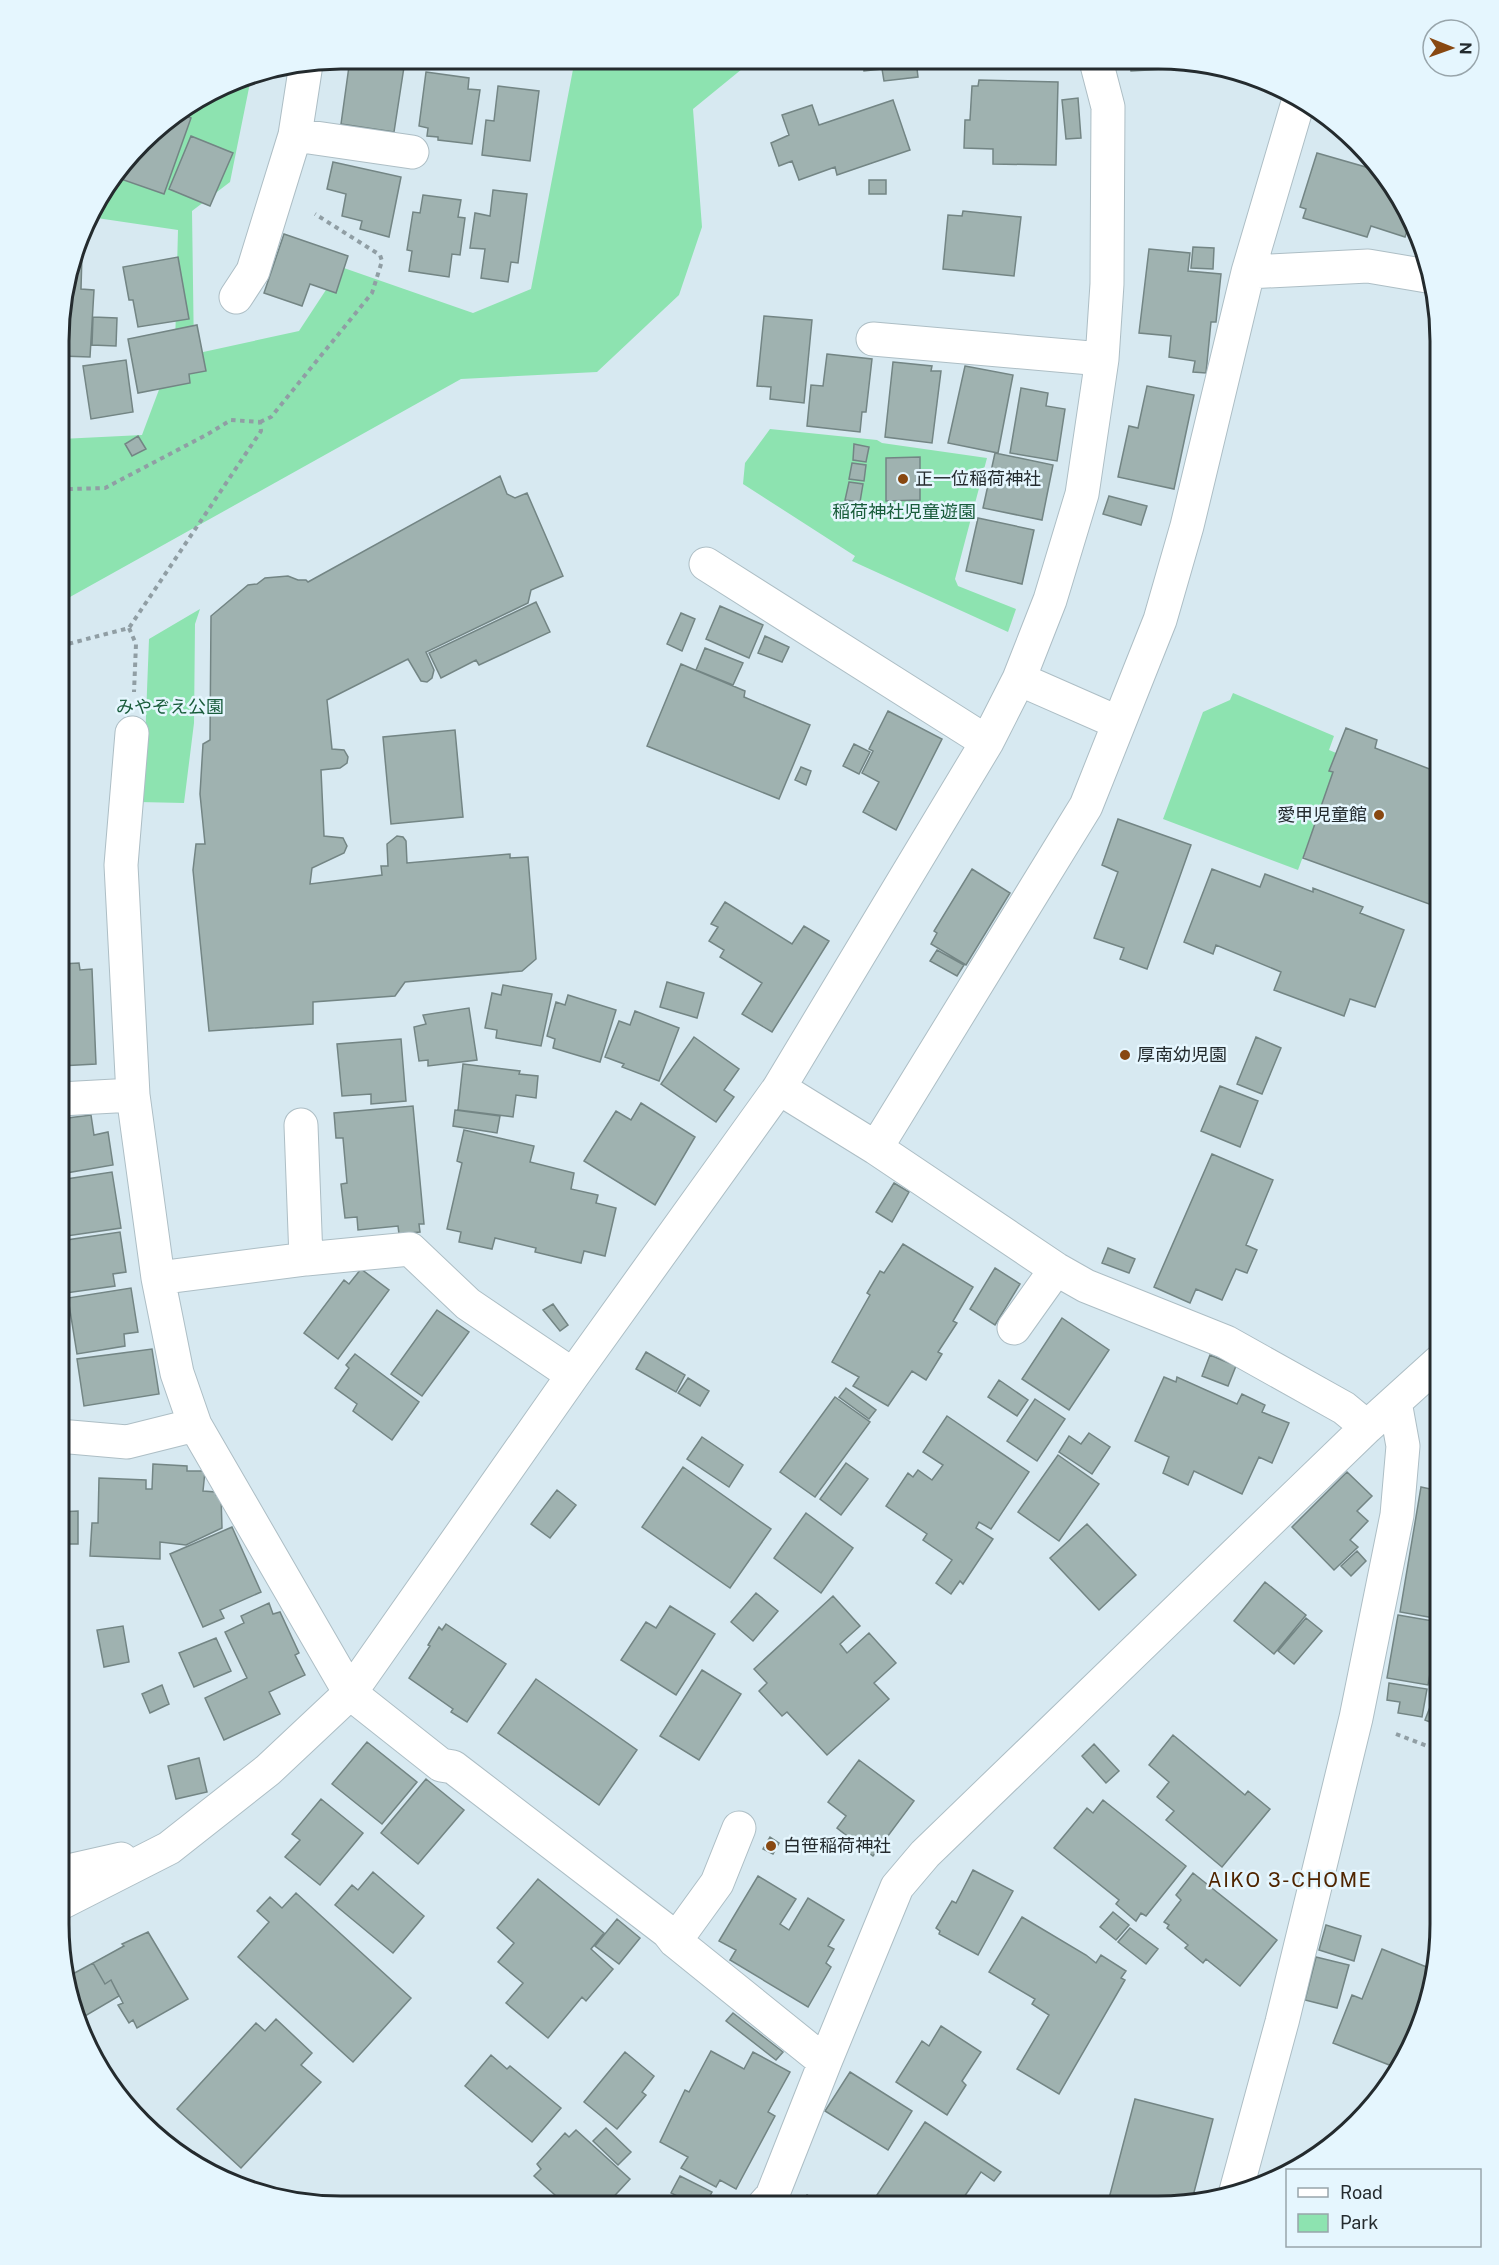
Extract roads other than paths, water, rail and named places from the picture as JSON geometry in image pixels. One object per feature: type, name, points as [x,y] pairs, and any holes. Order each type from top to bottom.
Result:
[{"type":"street","points":[[69,1898],[169,1848],[268,1770],[350,1693],[573,1375],[779,1088],[987,742],[1019,679],[1050,600],[1082,494],[1102,359],[1107,284],[1108,107],[1098,69]]},
{"type":"street","points":[[236,297],[253,271],[278,195],[295,135],[305,71]]},
{"type":"street","points":[[876,1148],[1086,806],[1160,620],[1186,526],[1248,272],[1297,107]]},
{"type":"street","points":[[295,135],[412,152]]},
{"type":"street","points":[[1248,272],[1368,266],[1422,275]]},
{"type":"street","points":[[873,339],[1102,359]]},
{"type":"street","points":[[706,564],[987,742]]},
{"type":"street","points":[[1019,679],[1119,723]]},
{"type":"street","points":[[132,733],[121,865],[133,1095],[158,1278],[177,1372],[195,1425],[350,1693],[441,1765],[453,1767],[659,1925],[675,1941],[825,2062]]},
{"type":"street","points":[[779,1088],[876,1148],[1056,1269],[1086,1286],[1226,1342],[1344,1408],[1367,1427]]},
{"type":"street","points":[[69,1099],[133,1095]]},
{"type":"street","points":[[301,1125],[306,1259]]},
{"type":"street","points":[[158,1278],[306,1259],[410,1249],[468,1304],[573,1375]]},
{"type":"street","points":[[1014,1328],[1056,1269]]},
{"type":"street","points":[[772,2196],[897,1887],[934,1846],[1367,1427],[1430,1370]]},
{"type":"street","points":[[1238,2184],[1288,2000],[1356,1718],[1377,1617],[1397,1515],[1403,1446],[1395,1402]]},
{"type":"street","points":[[69,1437],[128,1442],[195,1425]]},
{"type":"street","points":[[675,1941],[717,1883],[739,1828]]},
{"type":"street","points":[[69,1871],[169,1848]]},
{"type":"place","name":"正一位稲荷神社","points":[[903,479]]},
{"type":"place","name":"愛甲児童館","points":[[1379,815]]},
{"type":"place","name":"厚南幼児園","points":[[1125,1055]]},
{"type":"place","name":"白笹稲荷神社","points":[[771,1846]]},
{"type":"district","name":"AIKO 3-CHOME","points":[[1290,1880]]},
{"type":"park label","name":"稲荷神社児童遊園","points":[[904,512]]},
{"type":"park label","name":"みやぞえ公園","points":[[170,707]]}]
